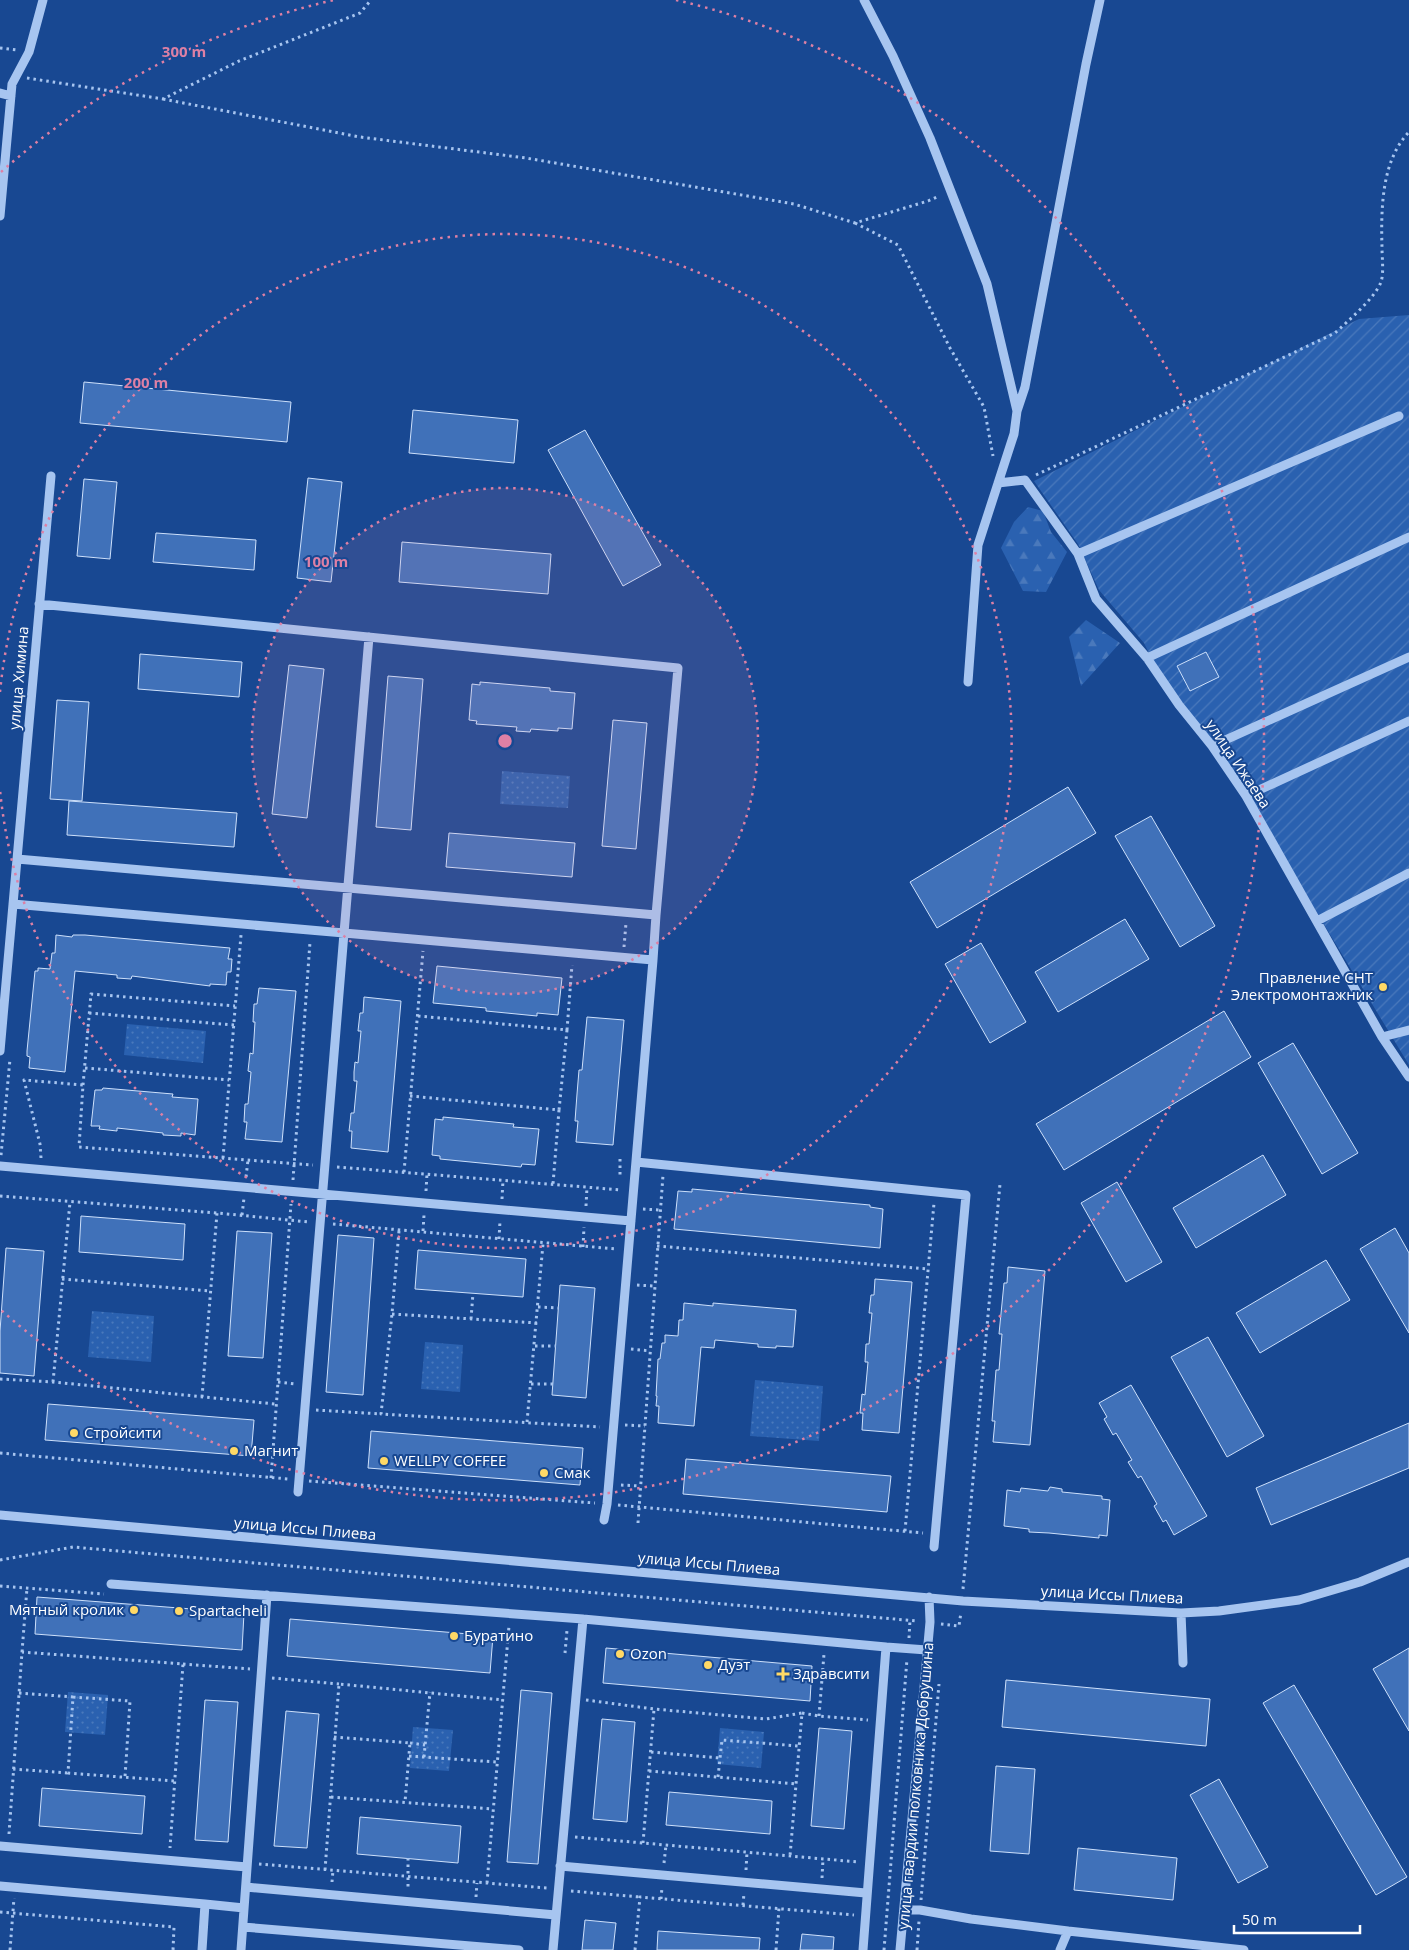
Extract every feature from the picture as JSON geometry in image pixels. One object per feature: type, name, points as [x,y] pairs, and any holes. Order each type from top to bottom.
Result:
[{"type":"street","points":[[0,216],[11,96],[15,80],[29,52],[43,0]]},
{"type":"street","points":[[864,0],[893,56],[951,190],[987,284],[1017,411]]},
{"type":"street","points":[[968,682],[978,545],[1014,434],[1017,411],[1025,387],[1086,64],[1100,0]]},
{"type":"street","points":[[0,93],[11,96]]},
{"type":"street","points":[[1078,554],[1399,416]]},
{"type":"street","name":"улица Химина","points":[[0,1051],[51,476]]},
{"type":"street","points":[[998,483],[1025,480]]},
{"type":"street","name":"улица Ижаева","points":[[1025,480],[1078,554],[1096,599],[1147,658],[1179,705],[1212,746],[1246,796],[1382,1037],[1409,1077]]},
{"type":"street","points":[[1147,658],[1409,537]]},
{"type":"street","points":[[39,604],[678,668],[614,1424],[604,1520]]},
{"type":"street","points":[[298,1492],[369,637]]},
{"type":"street","points":[[1212,746],[1409,657]]},
{"type":"street","points":[[1246,796],[1409,721]]},
{"type":"street","points":[[17,859],[656,915]]},
{"type":"street","points":[[1317,921],[1409,873]]},
{"type":"street","points":[[13,904],[653,960]]},
{"type":"street","points":[[1382,1037],[1409,1030]]},
{"type":"street","points":[[636,1162],[966,1195],[934,1547]]},
{"type":"street","points":[[0,1166],[631,1221]]},
{"type":"street","name":"улица Иссы Плиева","points":[[0,1515],[962,1601],[1181,1613],[1219,1611],[1299,1600],[1360,1582],[1409,1562]]},
{"type":"street","points":[[111,1584],[583,1619],[886,1647],[868,1862],[863,1950]]},
{"type":"street","points":[[240,1950],[267,1596]]},
{"type":"street","name":"улица гвардии полковника Добрушина","points":[[900,1950],[930,1622],[929,1597]]},
{"type":"street","points":[[1181,1613],[1183,1663]]},
{"type":"street","points":[[552,1950],[583,1619]]},
{"type":"street","name":"улица гвардии полковника Добрушина","points":[[886,1647],[927,1650]]},
{"type":"street","points":[[0,1846],[247,1865]]},
{"type":"street","points":[[560,1866],[866,1893]]},
{"type":"street","points":[[0,1886],[244,1908]]},
{"type":"street","points":[[246,1886],[556,1915]]},
{"type":"street","points":[[202,1950],[205,1904]]},
{"type":"street","points":[[904,1910],[920,1910],[971,1919],[1068,1931],[1244,1950]]},
{"type":"street","points":[[242,1927],[519,1950]]},
{"type":"street","points":[[1060,1950],[1068,1931]]},
{"type":"path","points":[[163,99],[239,62],[360,13],[371,0]]},
{"type":"path","points":[[15,80],[163,99],[360,137],[526,158],[784,203],[855,223],[898,245],[950,348],[984,408],[998,483]]},
{"type":"path","points":[[1025,480],[1335,333],[1365,305],[1381,282],[1381,211],[1384,194],[1389,170],[1400,142],[1409,132]]},
{"type":"path","points":[[855,223],[928,201],[951,190]]},
{"type":"path","points":[[624,957],[627,913]]},
{"type":"path","points":[[223,1158],[242,924]]},
{"type":"path","points":[[271,1478],[311,930]]},
{"type":"path","points":[[404,1172],[424,940]]},
{"type":"path","points":[[553,1184],[573,953]]},
{"type":"path","points":[[235,1006],[90,994],[79,1147],[633,1190]]},
{"type":"path","points":[[89,1014],[234,1025]]},
{"type":"path","points":[[418,1016],[567,1030]]},
{"type":"path","points":[[0,1166],[10,1057]]},
{"type":"path","points":[[85,1068],[229,1080]]},
{"type":"path","points":[[42,1169],[40,1144],[24,1080],[83,1085]]},
{"type":"path","points":[[410,1096],[559,1110]]},
{"type":"path","points":[[638,1523],[664,1165]]},
{"type":"path","points":[[0,1560],[73,1547],[910,1620],[958,1626],[962,1601],[1000,1184]]},
{"type":"path","points":[[583,1247],[588,1187]]},
{"type":"path","points":[[905,1532],[935,1192]]},
{"type":"path","points":[[53,1382],[70,1202]]},
{"type":"path","points":[[202,1397],[217,1213]]},
{"type":"path","points":[[381,1414],[399,1231]]},
{"type":"path","points":[[528,1422],[543,1244]]},
{"type":"path","points":[[657,1246],[928,1269]]},
{"type":"path","points":[[62,1279],[211,1291]]},
{"type":"path","points":[[472,1319],[473,1293]]},
{"type":"path","points":[[538,1307],[559,1308]]},
{"type":"path","points":[[392,1314],[537,1323]]},
{"type":"path","points":[[535,1346],[556,1346]]},
{"type":"path","points":[[620,1349],[650,1351]]},
{"type":"path","points":[[0,1380],[53,1382],[275,1404]]},
{"type":"path","points":[[531,1384],[553,1384]]},
{"type":"path","points":[[312,1409],[600,1427]]},
{"type":"path","points":[[614,1424],[645,1426]]},
{"type":"path","points":[[0,1453],[271,1478],[639,1506],[935,1534]]},
{"type":"path","points":[[9,1835],[27,1588]]},
{"type":"path","name":"улица гвардии полковника Добрушина","points":[[884,1950],[910,1620]]},
{"type":"path","points":[[487,1883],[509,1626]]},
{"type":"path","points":[[22,1652],[183,1664],[339,1684],[503,1700]]},
{"type":"path","points":[[819,1716],[824,1653]]},
{"type":"path","points":[[170,1854],[183,1664]]},
{"type":"path","name":"улица гвардии полковника Добрушина","points":[[917,1950],[939,1680]]},
{"type":"path","points":[[325,1870],[339,1684]]},
{"type":"path","points":[[424,1757],[430,1692]]},
{"type":"path","points":[[19,1693],[130,1701],[125,1777]]},
{"type":"path","points":[[68,1773],[73,1697]]},
{"type":"path","points":[[576,1699],[654,1709],[766,1719],[802,1712],[819,1716],[868,1720]]},
{"type":"path","points":[[644,1843],[654,1709]]},
{"type":"path","points":[[790,1856],[802,1712]]},
{"type":"path","points":[[334,1737],[425,1745]]},
{"type":"path","points":[[718,1777],[722,1740],[799,1746]]},
{"type":"path","points":[[405,1802],[410,1743]]},
{"type":"path","points":[[651,1752],[720,1758]]},
{"type":"path","points":[[409,1756],[496,1762]]},
{"type":"path","points":[[14,1769],[174,1781]]},
{"type":"path","points":[[649,1771],[796,1784]]},
{"type":"path","points":[[331,1797],[493,1809]]},
{"type":"path","points":[[0,1835],[18,1836]]},
{"type":"path","points":[[563,1836],[868,1862]]},
{"type":"path","points":[[664,1866],[666,1845]]},
{"type":"path","points":[[746,1868],[747,1852]]},
{"type":"path","points":[[408,1858],[408,1902]]},
{"type":"path","points":[[820,1889],[823,1858]]},
{"type":"path","points":[[247,1865],[409,1876],[865,1916]]},
{"type":"path","points":[[10,1950],[15,1887]]},
{"type":"path","points":[[636,1950],[640,1897]]},
{"type":"path","points":[[776,1950],[779,1908]]},
{"type":"path","points":[[0,1912],[174,1927],[173,1950]]},
{"type":"green space","points":[[1409,315],[1409,1065],[1317,913],[1247,791],[1158,671],[1144,643],[1099,590],[1078,544],[1034,481],[1359,319]]},
{"type":"green space","points":[[1028,507],[1043,511],[1051,532],[1067,552],[1046,592],[1023,591],[1001,548],[1014,522]]},
{"type":"green space","points":[[1086,620],[1120,643],[1081,686],[1069,637]]},
{"type":"green space","points":[[502,771],[570,776],[568,808],[500,804]]},
{"type":"green space","points":[[127,1024],[206,1031],[203,1063],[124,1055]]},
{"type":"green space","points":[[92,1311],[154,1316],[151,1362],[88,1357]]},
{"type":"green space","points":[[425,1342],[463,1345],[460,1392],[421,1389]]},
{"type":"green space","points":[[755,1380],[823,1386],[819,1441],[750,1436]]},
{"type":"green space","points":[[68,1692],[108,1695],[105,1735],[65,1732]]},
{"type":"green space","points":[[413,1727],[453,1730],[449,1771],[410,1768]]},
{"type":"green space","points":[[720,1728],[764,1732],[761,1768],[717,1764]]},
{"type":"building","points":[[84,382],[291,402],[287,442],[80,423]]},
{"type":"building","points":[[413,410],[518,420],[514,463],[409,453]]},
{"type":"building","points":[[585,430],[661,565],[623,586],[548,450]]},
{"type":"building","points":[[308,478],[342,482],[331,582],[297,578]]},
{"type":"building","points":[[84,479],[117,482],[110,559],[77,556]]},
{"type":"building","points":[[156,533],[256,540],[254,570],[153,562]]},
{"type":"building","points":[[402,542],[551,554],[548,594],[399,582]]},
{"type":"building","points":[[1206,652],[1219,677],[1190,691],[1177,666]]},
{"type":"building","points":[[140,654],[242,662],[239,697],[138,689]]},
{"type":"building","points":[[289,665],[324,669],[307,818],[272,814]]},
{"type":"building","points":[[388,676],[423,679],[411,830],[376,827]]},
{"type":"building","points":[[480,682],[550,688],[550,691],[575,693],[572,729],[558,728],[558,731],[531,729],[530,732],[516,731],[517,727],[476,724],[477,721],[469,720],[472,684],[480,685]]},
{"type":"building","points":[[57,700],[89,702],[82,801],[50,799]]},
{"type":"building","points":[[613,720],[647,723],[636,849],[602,846]]},
{"type":"building","points":[[1068,787],[1096,833],[937,928],[910,882]]},
{"type":"building","points":[[69,801],[237,813],[234,847],[67,835]]},
{"type":"building","points":[[1151,816],[1215,926],[1180,947],[1115,836]]},
{"type":"building","points":[[449,833],[575,843],[572,877],[446,867]]},
{"type":"building","points":[[1125,919],[1149,959],[1058,1012],[1035,972]]},
{"type":"building","points":[[56,935],[72,937],[73,935],[85,935],[230,948],[228,959],[232,959],[231,972],[227,972],[226,985],[210,984],[210,986],[132,976],[131,979],[117,978],[117,975],[75,971],[65,1072],[29,1068],[30,1057],[27,1056],[27,1051],[35,971],[38,971],[38,968],[50,969],[52,953],[55,953]]},
{"type":"building","points":[[981,943],[1026,1022],[990,1043],[945,964]]},
{"type":"building","points":[[437,966],[562,978],[558,1015],[537,1013],[537,1016],[486,1011],[486,1008],[433,1003]]},
{"type":"building","points":[[259,988],[296,991],[282,1142],[245,1139],[247,1122],[244,1122],[245,1104],[248,1104],[251,1072],[248,1071],[250,1053],[253,1054],[254,1004],[257,1004]]},
{"type":"building","points":[[364,997],[401,1001],[388,1152],[351,1148],[352,1131],[349,1131],[351,1113],[354,1113],[357,1081],[354,1081],[354,1072],[355,1062],[358,1063],[361,1031],[358,1031],[360,1013],[363,1013]]},
{"type":"building","points":[[1224,1011],[1251,1057],[1064,1170],[1036,1124]]},
{"type":"building","points":[[587,1017],[624,1020],[613,1145],[576,1142],[578,1121],[575,1121],[579,1070],[582,1070]]},
{"type":"building","points":[[1293,1043],[1358,1153],[1322,1174],[1258,1063]]},
{"type":"building","points":[[103,1088],[173,1094],[172,1097],[198,1099],[195,1135],[181,1133],[181,1136],[163,1135],[163,1133],[117,1128],[117,1131],[99,1129],[100,1126],[91,1126],[95,1090],[102,1090]]},
{"type":"building","points":[[443,1117],[514,1124],[513,1127],[539,1129],[535,1165],[522,1164],[521,1167],[440,1159],[440,1156],[432,1155],[435,1119],[443,1120]]},
{"type":"building","points":[[1263,1155],[1286,1195],[1196,1248],[1173,1208]]},
{"type":"building","points":[[1117,1182],[1162,1262],[1126,1282],[1081,1203]]},
{"type":"building","points":[[692,1189],[870,1205],[870,1207],[883,1209],[880,1248],[674,1229],[678,1191],[692,1192]]},
{"type":"building","points":[[81,1216],[185,1224],[183,1260],[79,1252]]},
{"type":"building","points":[[1395,1228],[1409,1253],[1409,1333],[1360,1249]]},
{"type":"building","points":[[237,1231],[272,1233],[263,1358],[228,1356]]},
{"type":"building","points":[[338,1235],[374,1238],[363,1395],[326,1392]]},
{"type":"building","points":[[6,1248],[44,1251],[34,1376],[0,1373],[0,1331]]},
{"type":"building","points":[[418,1250],[526,1259],[523,1297],[415,1289]]},
{"type":"building","points":[[1326,1260],[1350,1300],[1260,1353],[1236,1313]]},
{"type":"building","points":[[1008,1267],[1045,1271],[1030,1445],[993,1442],[995,1421],[992,1421],[996,1370],[999,1370],[1002,1334],[999,1334],[1004,1283],[1007,1283]]},
{"type":"building","points":[[875,1279],[912,1282],[899,1433],[862,1430],[863,1413],[860,1413],[862,1394],[865,1395],[868,1362],[865,1362],[866,1344],[869,1344],[872,1313],[869,1313],[871,1295],[874,1295]]},
{"type":"building","points":[[560,1285],[595,1288],[586,1398],[552,1395]]},
{"type":"building","points":[[684,1303],[713,1306],[713,1303],[796,1310],[793,1347],[758,1347],[758,1344],[715,1340],[714,1348],[701,1347],[694,1426],[658,1423],[659,1406],[656,1406],[658,1359],[660,1359],[662,1343],[665,1343],[665,1335],[678,1336],[679,1320],[683,1320]]},
{"type":"building","points":[[1208,1337],[1264,1436],[1227,1457],[1171,1357]]},
{"type":"building","points":[[1131,1385],[1207,1516],[1174,1535],[1166,1520],[1163,1522],[1154,1506],[1157,1504],[1141,1476],[1138,1478],[1128,1462],[1132,1460],[1116,1433],[1113,1435],[1104,1419],[1107,1417],[1099,1403]]},
{"type":"building","points":[[48,1404],[254,1420],[251,1456],[45,1440]]},
{"type":"building","points":[[1409,1423],[1409,1468],[1271,1525],[1256,1488]]},
{"type":"building","points":[[371,1431],[583,1448],[580,1485],[368,1468]]},
{"type":"building","points":[[686,1459],[891,1476],[887,1512],[683,1494]]},
{"type":"building","points":[[1050,1487],[1062,1489],[1062,1492],[1102,1496],[1102,1499],[1110,1500],[1107,1536],[1099,1535],[1099,1538],[1029,1532],[1029,1529],[1004,1526],[1007,1490],[1020,1492],[1021,1488],[1048,1491]]},
{"type":"building","points":[[37,1597],[244,1613],[242,1650],[35,1634]]},
{"type":"building","points":[[290,1619],[493,1636],[490,1673],[287,1656]]},
{"type":"building","points":[[606,1648],[812,1666],[810,1701],[603,1683]]},
{"type":"building","points":[[1409,1648],[1409,1731],[1373,1669]]},
{"type":"building","points":[[1006,1680],[1210,1699],[1206,1746],[1002,1727]]},
{"type":"building","points":[[1294,1685],[1407,1877],[1376,1895],[1263,1703]]},
{"type":"building","points":[[521,1690],[552,1693],[538,1864],[507,1862]]},
{"type":"building","points":[[205,1700],[238,1702],[228,1842],[195,1840]]},
{"type":"building","points":[[286,1711],[319,1714],[307,1848],[274,1846]]},
{"type":"building","points":[[602,1719],[635,1722],[627,1822],[593,1819]]},
{"type":"building","points":[[819,1728],[852,1731],[844,1829],[811,1826]]},
{"type":"building","points":[[996,1766],[1035,1769],[1029,1854],[990,1851]]},
{"type":"building","points":[[1219,1779],[1268,1867],[1238,1883],[1190,1795]]},
{"type":"building","points":[[42,1788],[145,1796],[142,1834],[39,1826]]},
{"type":"building","points":[[669,1792],[772,1801],[770,1834],[666,1825]]},
{"type":"building","points":[[360,1817],[461,1826],[458,1863],[357,1854]]},
{"type":"building","points":[[1078,1848],[1177,1858],[1173,1900],[1074,1890]]},
{"type":"building","points":[[585,1920],[616,1923],[613,1950],[582,1950]]},
{"type":"building","points":[[658,1931],[760,1938],[759,1950],[657,1950]]},
{"type":"building","points":[[802,1934],[834,1937],[833,1950],[800,1950]]},
{"type":"place","name":"Правление СНТ Электромонтажник","points":[[1383,987]]},
{"type":"place","name":"Стройсити","points":[[74,1433]]},
{"type":"place","name":"Магнит","points":[[234,1451]]},
{"type":"place","name":"WELLPY COFFEE","points":[[384,1461]]},
{"type":"place","name":"Смак","points":[[544,1473]]},
{"type":"place","name":"Мятный кролик","points":[[134,1610]]},
{"type":"place","name":"Spartacheli","points":[[179,1611]]},
{"type":"place","name":"Буратино","points":[[454,1636]]},
{"type":"place","name":"Ozon","points":[[620,1654]]},
{"type":"place","name":"Дуэт","points":[[708,1665]]},
{"type":"place","name":"Здравсити","points":[[783,1674]]}]
